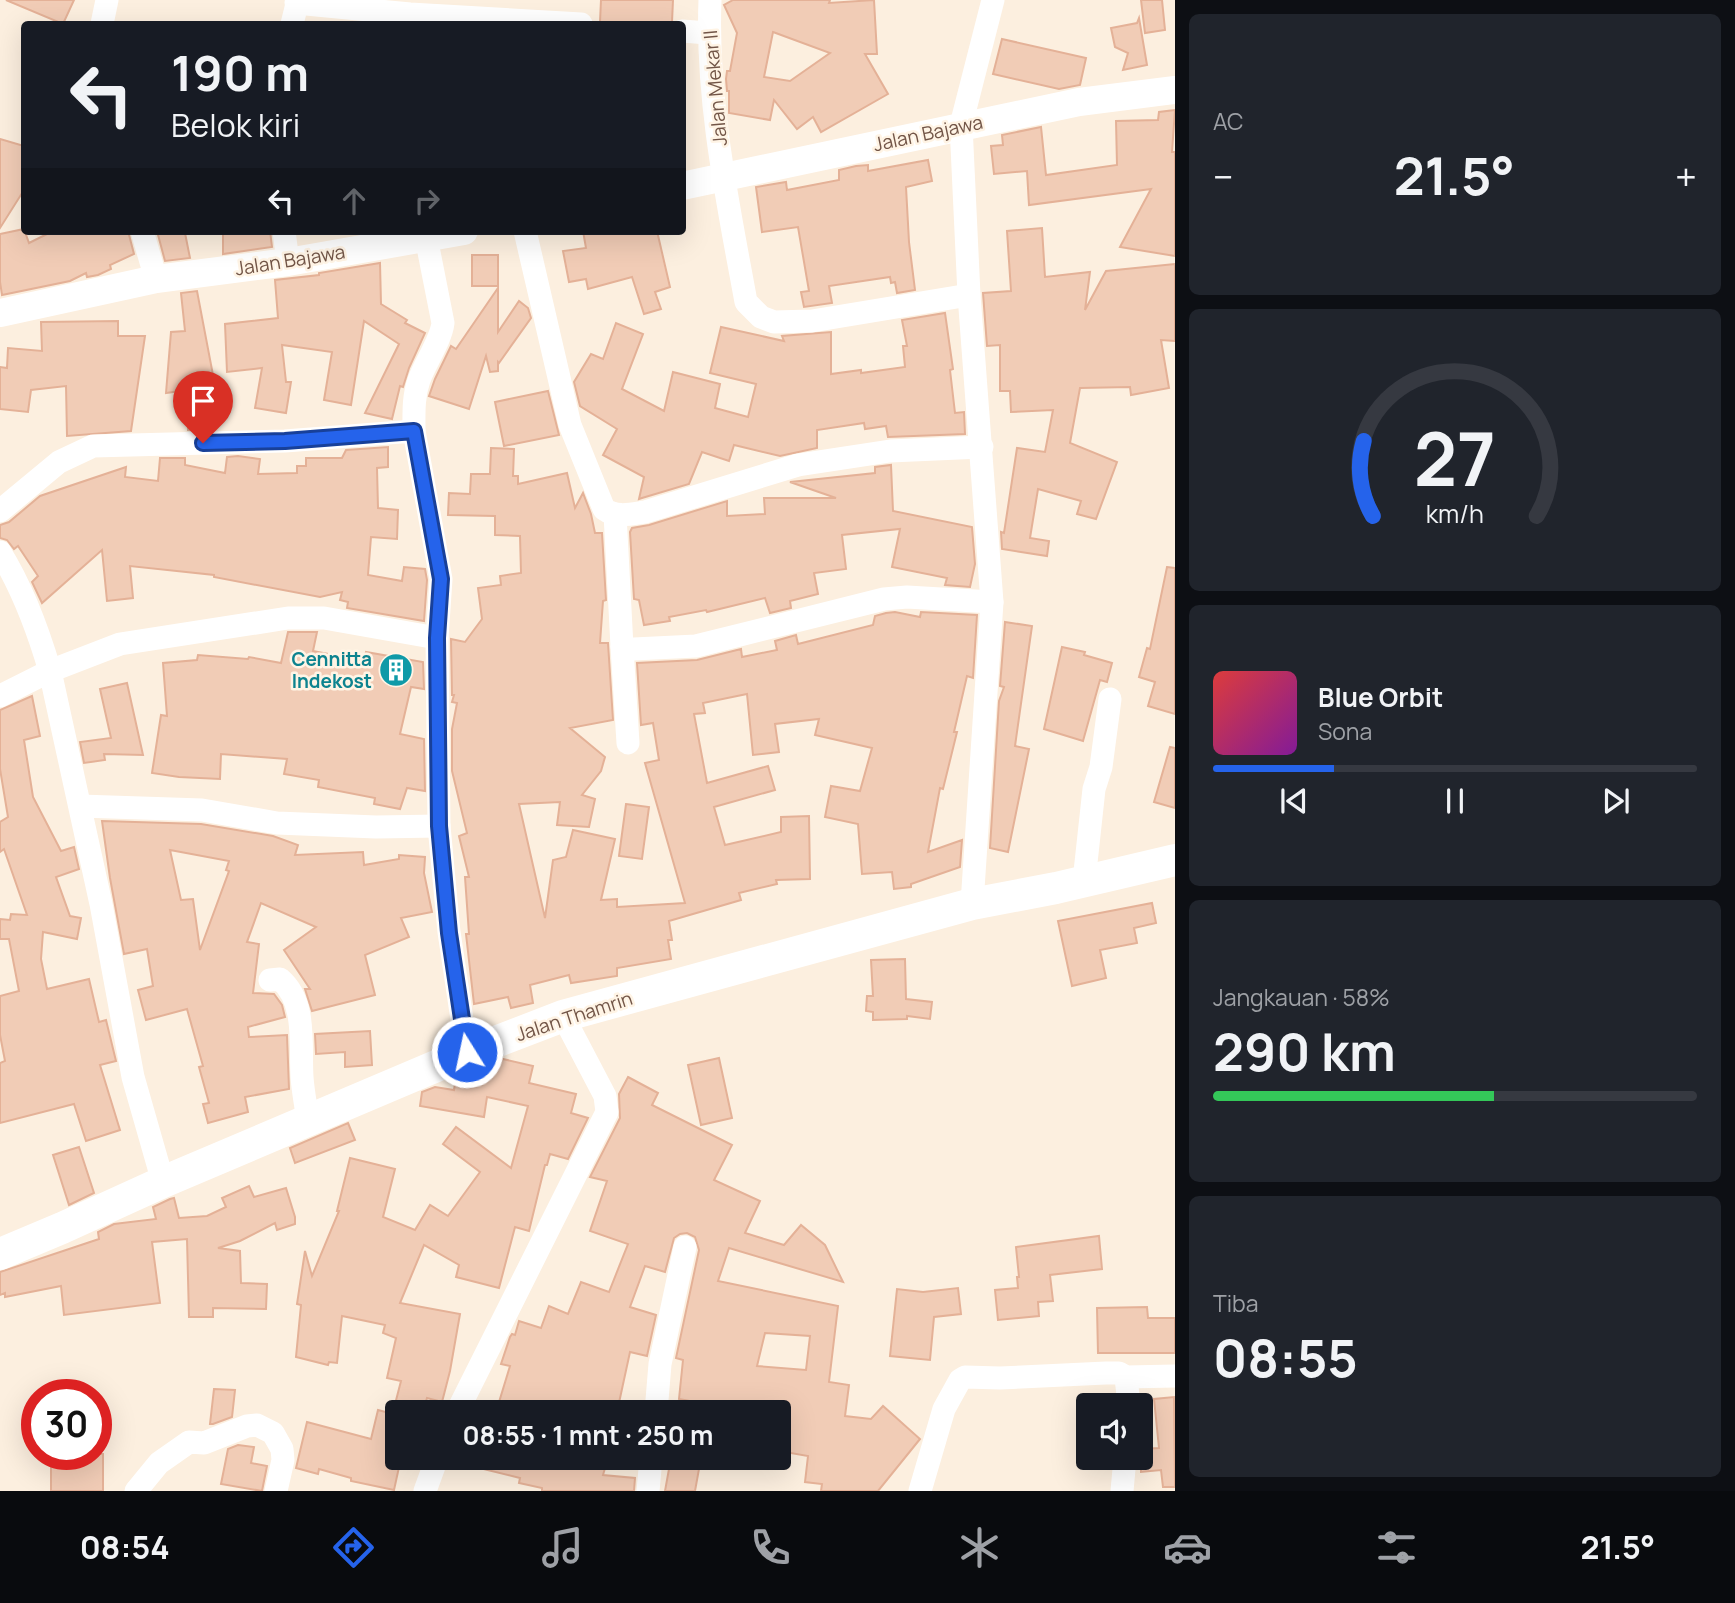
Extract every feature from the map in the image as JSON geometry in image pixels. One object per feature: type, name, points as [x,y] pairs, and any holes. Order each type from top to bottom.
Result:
[{"type":"main road","name":"Jalan Thamrin","points":[[0,1254],[467,1052],[562,1016],[972,904],[1175,860]]},
{"type":"street","points":[[103,21],[107,0]]},
{"type":"street","name":"Jalan Mekar II","points":[[709,0],[708,33],[712,83],[724,176],[746,302],[761,317],[774,322],[812,321],[969,295]]},
{"type":"street","points":[[972,904],[992,602],[969,295],[961,125],[993,0]]},
{"type":"street","points":[[295,9],[530,21]]},
{"type":"street","points":[[686,31],[708,33]]},
{"type":"street","name":"Jalan Bajawa","points":[[686,185],[1079,102],[1175,90]]},
{"type":"street","points":[[143,235],[156,279]]},
{"type":"street","points":[[285,235],[289,262]]},
{"type":"street","name":"Jalan Bajawa","points":[[0,313],[156,279],[289,262],[439,235]]},
{"type":"street","points":[[526,235],[570,425],[604,509],[615,514],[645,512],[798,465],[890,451],[982,447]]},
{"type":"street","points":[[426,237],[443,323],[417,383],[414,431],[441,579],[437,638],[439,826],[449,933],[467,1052]]},
{"type":"street","points":[[0,512],[59,462],[93,446],[285,441],[414,431]]},
{"type":"street","points":[[615,514],[628,743]]},
{"type":"street","points":[[0,552],[11,570],[39,635],[50,671],[101,904],[133,1077],[163,1182]]},
{"type":"street","points":[[622,647],[634,649],[696,646],[884,598],[992,602]]},
{"type":"street","points":[[0,696],[50,671],[120,644],[288,618],[324,618],[437,638]]},
{"type":"street","points":[[1084,881],[1094,789],[1101,768],[1110,699]]},
{"type":"street","points":[[80,806],[202,810],[277,823],[376,827],[439,826]]},
{"type":"street","points":[[270,980],[279,979],[297,1003],[302,1081],[308,1121]]},
{"type":"street","points":[[463,1400],[607,1112],[605,1096],[562,1016]]},
{"type":"street","points":[[657,1400],[660,1364],[685,1247]]},
{"type":"street","points":[[920,1491],[944,1409],[965,1377],[1105,1373],[1119,1373],[1126,1377],[1175,1376]]},
{"type":"street","points":[[1126,1377],[1128,1393]]},
{"type":"street","points":[[136,1491],[159,1462],[189,1442],[204,1443],[247,1426],[257,1426],[273,1433],[282,1449],[283,1460],[276,1491]]},
{"type":"street","points":[[425,1491],[433,1470]]},
{"type":"street","points":[[648,1491],[650,1470]]},
{"type":"street","points":[[1122,1491],[1124,1470]]},
{"type":"building","points":[[6,0],[74,0],[64,21],[56,21]]},
{"type":"building","points":[[601,0],[673,0],[672,21],[600,21]]},
{"type":"building","points":[[733,0],[830,0],[829,3],[874,0],[877,54],[865,54],[888,94],[821,132],[813,117],[797,129],[774,100],[770,120],[729,113],[726,79],[737,33],[724,5]],"holes":[[[773,32],[830,53],[790,81],[764,77]]]},
{"type":"building","points":[[1141,0],[1162,0],[1165,30],[1145,33]]},
{"type":"building","points":[[1139,18],[1147,65],[1123,70],[1128,53],[1115,47],[1111,28],[1137,23]]},
{"type":"building","points":[[1002,39],[1086,58],[1080,85],[1059,89],[993,74]]},
{"type":"building","points":[[1175,110],[1172,152],[1175,152],[1175,256],[1120,247],[1151,189],[1029,205],[1027,171],[994,174],[991,146],[1003,145],[1002,135],[1041,127],[1046,175],[1117,165],[1116,121],[1158,120],[1159,112]]},
{"type":"building","points":[[0,139],[21,145],[21,195],[0,228]]},
{"type":"building","points":[[928,160],[932,181],[906,187],[915,290],[897,293],[895,282],[891,283],[890,277],[829,286],[832,303],[804,307],[801,292],[809,291],[798,227],[762,232],[756,187],[786,182],[787,190],[839,180],[839,170],[856,166],[868,165],[868,171]]},
{"type":"building","points":[[1042,228],[1045,277],[1090,272],[1085,310],[1106,271],[1175,264],[1175,341],[1161,340],[1169,388],[1131,395],[1130,387],[1080,388],[1070,443],[1117,462],[1096,519],[1077,514],[1081,501],[1038,489],[1030,538],[1049,541],[1047,556],[1002,549],[1001,532],[1004,533],[1017,448],[1045,452],[1053,410],[1011,412],[1010,391],[1000,391],[1000,345],[987,346],[983,293],[1011,291],[1007,231]]},
{"type":"building","points":[[21,230],[21,235],[26,235],[29,243],[45,235],[129,235],[134,254],[110,265],[111,269],[98,275],[87,277],[86,273],[70,281],[2,295],[0,234]]},
{"type":"building","points":[[158,235],[185,235],[190,258],[165,261]]},
{"type":"building","points":[[223,235],[270,235],[272,247],[223,254]]},
{"type":"building","points":[[584,235],[658,235],[670,287],[655,292],[661,309],[644,314],[632,277],[588,289],[586,279],[569,282],[563,251],[586,248]]},
{"type":"building","points":[[472,255],[498,255],[498,286],[472,286]]},
{"type":"building","points":[[380,263],[381,304],[407,320],[405,323],[425,333],[403,387],[400,386],[392,419],[365,413],[399,344],[364,321],[351,405],[324,400],[332,352],[282,345],[286,382],[291,382],[286,413],[255,408],[262,368],[227,372],[225,324],[278,318],[275,280]]},
{"type":"building","points":[[498,288],[498,332],[519,301],[528,308],[531,318],[498,362],[498,371],[490,372],[486,356],[469,409],[429,396],[451,346],[456,349]]},
{"type":"building","points":[[197,291],[213,375],[215,429],[188,430],[187,390],[166,393],[171,332],[185,331],[181,293]]},
{"type":"building","points":[[945,313],[953,369],[950,370],[955,413],[964,412],[965,434],[888,437],[886,426],[865,429],[864,423],[817,430],[817,448],[780,456],[734,445],[729,461],[702,452],[689,484],[639,499],[644,477],[603,455],[617,429],[580,406],[574,382],[591,354],[603,359],[616,323],[643,334],[622,389],[664,411],[673,372],[720,384],[715,408],[748,417],[756,384],[710,373],[721,327],[784,341],[782,336],[831,332],[831,374],[861,370],[861,373],[905,367],[903,346],[907,346],[902,320]]},
{"type":"building","points":[[118,321],[118,336],[145,336],[131,431],[67,436],[66,386],[31,390],[28,412],[0,409],[0,367],[7,368],[8,348],[42,351],[41,322]]},
{"type":"building","points":[[548,391],[559,435],[504,446],[495,402]]},
{"type":"building","points":[[388,447],[388,467],[377,468],[378,508],[398,510],[397,539],[371,537],[368,575],[402,581],[404,567],[425,569],[427,580],[424,621],[347,608],[348,602],[340,600],[342,592],[320,597],[214,575],[130,566],[133,598],[107,601],[102,550],[42,603],[32,582],[38,576],[18,546],[14,549],[7,540],[0,538],[0,525],[9,522],[40,496],[126,467],[125,477],[158,481],[160,458],[185,458],[185,465],[225,473],[227,457],[238,456],[260,459],[258,474],[297,473],[297,466],[306,466],[306,458],[342,458],[346,450]]},
{"type":"building","points":[[491,448],[514,449],[513,476],[518,476],[518,484],[567,473],[575,508],[583,493],[595,533],[602,533],[606,600],[603,601],[600,643],[608,643],[613,720],[570,728],[605,757],[601,771],[582,795],[595,799],[589,827],[557,825],[560,802],[519,804],[545,918],[553,860],[566,857],[573,830],[615,839],[601,900],[617,899],[617,907],[685,903],[645,763],[659,760],[653,723],[641,725],[637,663],[697,660],[741,649],[742,657],[777,650],[775,641],[796,635],[798,644],[873,625],[875,616],[886,613],[920,617],[921,612],[977,615],[973,678],[967,676],[954,732],[957,732],[943,789],[940,788],[928,852],[962,840],[960,867],[911,884],[911,887],[894,889],[892,872],[862,874],[858,824],[825,817],[831,786],[860,791],[872,748],[815,735],[819,719],[775,724],[779,752],[753,755],[747,694],[703,703],[705,713],[694,714],[707,783],[768,766],[775,790],[714,807],[725,845],[781,832],[781,817],[809,816],[810,879],[776,880],[777,884],[739,893],[741,900],[669,921],[671,959],[617,968],[617,976],[571,983],[569,975],[530,985],[533,1003],[511,1008],[508,997],[474,1004],[466,934],[469,934],[465,877],[469,877],[459,836],[467,833],[452,771],[452,729],[457,703],[452,702],[454,695],[451,639],[465,642],[482,619],[478,588],[501,585],[500,576],[521,573],[520,536],[495,535],[495,516],[448,515],[449,493],[470,494],[471,474],[490,474]]},
{"type":"building","points":[[891,465],[893,511],[972,527],[975,564],[970,587],[945,585],[947,578],[892,567],[900,529],[842,535],[846,569],[814,573],[818,594],[790,601],[791,608],[770,613],[765,598],[707,612],[706,610],[669,617],[670,621],[644,625],[639,600],[634,599],[630,532],[632,528],[727,501],[727,516],[765,514],[764,498],[836,498],[790,482],[875,473],[875,467]]},
{"type":"building","points":[[1167,567],[1175,568],[1175,714],[1148,706],[1155,682],[1139,677],[1147,648],[1150,649]]},
{"type":"building","points":[[1005,622],[1032,626],[1015,746],[1029,749],[1008,852],[990,848],[999,701],[1004,687],[1000,686]]},
{"type":"building","points":[[288,632],[317,632],[313,651],[364,661],[366,652],[423,662],[424,689],[411,687],[400,734],[424,739],[425,791],[407,788],[400,809],[374,804],[375,798],[318,787],[319,780],[284,774],[287,759],[221,754],[220,779],[152,773],[161,715],[167,716],[163,663],[197,660],[198,655],[249,657],[281,663]]},
{"type":"building","points":[[1062,647],[1085,652],[1084,655],[1112,663],[1107,682],[1100,680],[1083,741],[1044,729]]},
{"type":"building","points":[[127,683],[143,755],[104,754],[105,760],[84,763],[80,742],[111,738],[100,689]]},
{"type":"building","points":[[32,696],[40,736],[24,740],[33,797],[61,851],[74,847],[79,869],[56,877],[70,916],[81,918],[77,939],[43,932],[41,959],[47,989],[89,979],[99,1022],[106,1020],[116,1061],[100,1065],[120,1130],[86,1141],[74,1104],[0,1123],[0,1063],[5,1061],[0,1035],[0,996],[19,991],[9,939],[0,939],[0,919],[10,920],[11,914],[27,915],[4,849],[0,852],[0,822],[8,817],[0,769],[0,710]]},
{"type":"building","points":[[1170,747],[1175,748],[1175,808],[1154,802]]},
{"type":"building","points":[[626,804],[649,807],[642,859],[619,856]]},
{"type":"building","points":[[102,821],[201,824],[273,836],[298,845],[295,855],[363,852],[364,865],[399,859],[399,855],[425,857],[424,873],[432,912],[401,918],[409,937],[365,955],[375,995],[312,1011],[305,989],[310,989],[284,950],[316,927],[261,903],[247,942],[259,944],[253,993],[274,994],[282,1005],[285,1017],[248,1027],[249,1037],[287,1035],[289,1089],[245,1097],[248,1112],[208,1123],[203,1104],[209,1103],[199,1067],[203,1066],[187,1009],[146,1020],[138,990],[153,986],[147,949],[124,954]],"holes":[[[170,850],[229,861],[226,870],[229,871],[200,950],[193,899],[181,900]]]},
{"type":"building","points":[[1152,903],[1156,923],[1134,928],[1137,943],[1100,950],[1106,978],[1072,986],[1058,921]]},
{"type":"building","points":[[905,959],[906,999],[932,1002],[930,1019],[907,1016],[907,1019],[873,1020],[873,1012],[866,1011],[867,996],[873,996],[871,960]]},
{"type":"building","points":[[370,1031],[372,1065],[345,1067],[345,1052],[316,1054],[315,1034]]},
{"type":"building","points":[[719,1058],[732,1118],[701,1125],[688,1065]]},
{"type":"building","points":[[503,1059],[533,1066],[529,1083],[576,1094],[571,1113],[588,1118],[568,1159],[550,1154],[529,1231],[515,1227],[499,1288],[456,1277],[459,1265],[424,1245],[400,1303],[460,1314],[443,1400],[396,1400],[401,1381],[387,1378],[396,1338],[383,1333],[385,1325],[342,1316],[337,1363],[329,1362],[328,1365],[296,1357],[301,1305],[297,1304],[305,1251],[312,1276],[339,1211],[350,1158],[395,1169],[383,1217],[415,1230],[430,1205],[448,1216],[480,1172],[443,1144],[456,1127],[511,1168],[528,1106],[487,1097],[484,1117],[420,1106],[422,1092],[435,1087],[454,1090],[456,1077],[490,1064],[497,1065],[498,1061]]},
{"type":"building","points":[[628,1077],[658,1093],[652,1105],[732,1145],[714,1180],[760,1201],[745,1233],[784,1245],[801,1225],[825,1245],[843,1282],[729,1248],[718,1281],[838,1306],[829,1382],[849,1385],[845,1416],[871,1419],[883,1406],[920,1439],[878,1491],[821,1491],[822,1484],[805,1482],[808,1456],[791,1453],[791,1400],[679,1399],[683,1360],[676,1358],[699,1250],[695,1237],[687,1233],[674,1238],[665,1272],[645,1266],[630,1307],[656,1315],[647,1356],[630,1352],[620,1400],[500,1400],[510,1366],[501,1364],[510,1337],[515,1335],[519,1321],[541,1328],[549,1306],[568,1314],[581,1282],[609,1292],[628,1244],[590,1231],[607,1181],[590,1177],[620,1118],[619,1094]],"holes":[[[765,1333],[810,1336],[806,1370],[757,1366]]]},
{"type":"building","points":[[348,1123],[355,1140],[295,1163],[290,1148]]},
{"type":"building","points":[[79,1147],[94,1193],[69,1205],[53,1155]]},
{"type":"building","points":[[249,1186],[254,1197],[286,1188],[295,1217],[295,1224],[277,1230],[275,1223],[240,1241],[218,1248],[240,1251],[241,1283],[267,1284],[266,1309],[213,1308],[213,1317],[189,1317],[187,1239],[152,1242],[160,1303],[64,1315],[61,1286],[5,1297],[5,1293],[0,1295],[0,1272],[99,1239],[98,1232],[114,1224],[156,1219],[153,1207],[170,1199],[174,1198],[179,1218],[207,1216],[226,1207],[222,1198]]},
{"type":"building","points":[[1099,1236],[1102,1269],[1050,1275],[1053,1301],[1038,1302],[1039,1316],[998,1320],[995,1290],[1018,1288],[1016,1247]]},
{"type":"building","points":[[958,1288],[961,1314],[934,1317],[930,1360],[890,1356],[897,1289],[923,1292]]},
{"type":"building","points":[[1147,1307],[1148,1318],[1175,1318],[1175,1353],[1098,1353],[1097,1308]]},
{"type":"building","points":[[214,1389],[235,1390],[232,1417],[210,1424]]},
{"type":"building","points":[[1174,1397],[1175,1487],[1163,1487],[1161,1470],[1141,1472],[1153,1470],[1153,1448],[1159,1448],[1154,1399]]},
{"type":"building","points":[[378,1410],[385,1412],[385,1470],[398,1470],[394,1490],[351,1481],[351,1478],[319,1469],[318,1474],[296,1468],[307,1422],[371,1439]]},
{"type":"building","points":[[238,1445],[254,1447],[251,1463],[267,1466],[262,1491],[221,1484],[228,1449]]},
{"type":"building","points":[[51,1470],[103,1470],[103,1491],[51,1491]]},
{"type":"building","points":[[487,1470],[604,1470],[603,1475],[635,1478],[634,1491],[542,1491],[542,1488],[519,1483],[520,1478]]},
{"type":"building","points":[[669,1470],[699,1470],[695,1491],[665,1491]]},
{"type":"place","name":"Cennitta Indekost","points":[[396,670]]},
{"type":"route","points":[[203,443],[285,441],[414,431],[441,579],[437,638],[439,826],[449,933],[467,1052]]}]
